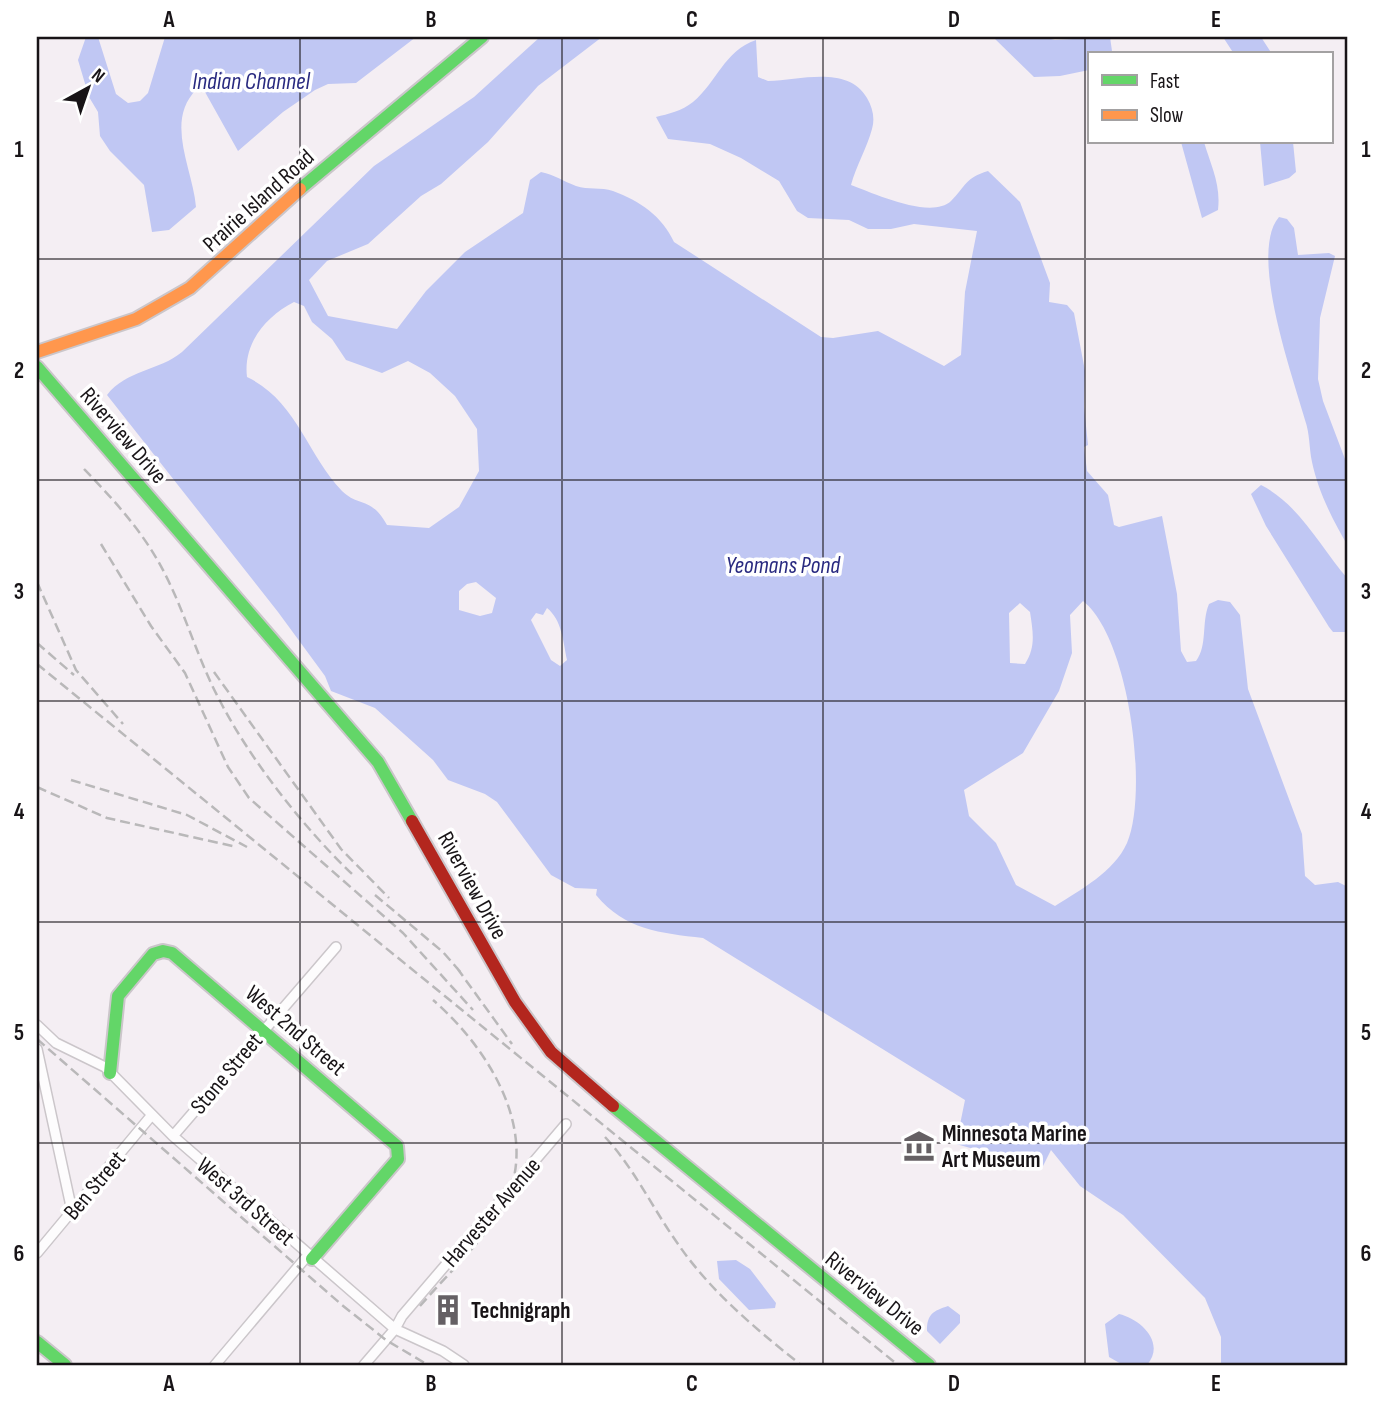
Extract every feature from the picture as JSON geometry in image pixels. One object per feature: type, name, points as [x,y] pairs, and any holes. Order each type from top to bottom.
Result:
[{"type":"street","name":"Prairie Island Road","points":[[37,352],[136,319],[190,288],[307,183],[482,37]]},
{"type":"street","name":"Riverview Drive","points":[[37,367],[378,762],[510,993],[551,1052],[585,1083],[929,1365]]},
{"type":"street","name":"Stone Street","points":[[173,1136],[335,947]]},
{"type":"street","name":"West 2nd Street","points":[[110,1073],[118,996],[153,954],[163,951],[181,958],[397,1146],[398,1159],[310,1257]]},
{"type":"street","name":"West 3rd Street","points":[[37,1026],[56,1043],[110,1073],[138,1098],[151,1116],[173,1136],[395,1329],[443,1351],[464,1365]]},
{"type":"street","points":[[37,1049],[72,1211]]},
{"type":"street","name":"Ben Street","points":[[37,1253],[151,1116]]},
{"type":"street","name":"Harvester Avenue","points":[[364,1365],[395,1329],[402,1316],[566,1124]]},
{"type":"street","points":[[215,1365],[310,1257]]},
{"type":"street","points":[[37,1342],[65,1365]]},
{"type":"water","name":"Indian Channel","points":[[86,37],[98,37],[116,94],[128,103],[140,101],[148,93],[165,37],[416,37],[356,83],[328,84],[315,90],[283,112],[238,151],[205,92],[197,89],[187,102],[181,130],[196,207],[169,230],[152,232],[144,185],[110,151],[100,136],[98,112],[89,97],[78,60]]},
{"type":"water","name":"Yeomans Pond","points":[[540,37],[602,37],[538,86],[488,142],[441,184],[421,196],[368,244],[327,261],[309,280],[328,316],[397,329],[426,291],[465,252],[523,213],[530,180],[541,172],[581,187],[613,191],[641,205],[657,217],[674,242],[821,337],[833,338],[878,331],[944,366],[961,355],[965,292],[977,231],[914,224],[891,229],[868,229],[849,220],[808,218],[797,211],[779,181],[741,158],[710,144],[668,139],[656,117],[680,110],[693,102],[728,59],[756,40],[758,77],[768,81],[809,77],[836,78],[859,88],[867,98],[873,113],[873,125],[851,185],[887,199],[930,208],[951,201],[970,180],[988,171],[1020,202],[1050,283],[1049,302],[1067,305],[1074,313],[1085,371],[1084,407],[1088,445],[1084,447],[1087,471],[1108,495],[1114,525],[1119,527],[1162,516],[1177,594],[1181,651],[1187,662],[1196,661],[1200,655],[1209,604],[1218,600],[1230,602],[1240,615],[1248,689],[1302,834],[1305,876],[1315,885],[1338,882],[1348,887],[1348,1365],[1221,1365],[1221,1337],[1205,1298],[1123,1215],[1080,1186],[1051,1150],[1042,1168],[956,1144],[965,1100],[703,938],[672,934],[631,923],[607,907],[596,895],[597,889],[575,888],[551,875],[497,802],[485,794],[448,780],[433,760],[375,708],[331,691],[325,676],[278,612],[107,395],[124,380],[182,352],[374,166],[474,97]],"holes":[[[294,302],[304,306],[312,322],[332,339],[346,360],[382,373],[408,361],[430,373],[455,396],[477,429],[479,471],[459,507],[429,528],[387,525],[370,506],[342,491],[278,399],[247,377],[252,343],[265,324]],[[476,582],[496,598],[492,613],[480,616],[459,610],[459,591],[467,584]],[[1083,601],[1099,620],[1123,680],[1135,753],[1136,788],[1133,819],[1127,843],[1121,853],[1096,879],[1055,906],[1016,885],[996,843],[969,816],[964,790],[1023,753],[1059,691],[1072,653],[1070,615]],[[1020,603],[1030,612],[1032,645],[1025,664],[1010,663],[1009,613]],[[547,608],[559,625],[567,660],[560,666],[551,660],[531,620],[536,613],[543,615]]]},
{"type":"water","points":[[993,37],[1043,37],[1055,40],[1110,37],[1111,52],[1088,52],[1088,70],[1060,76],[1034,77]]},
{"type":"water","points":[[1223,37],[1261,37],[1271,52],[1233,52]]},
{"type":"water","points":[[1182,144],[1205,144],[1215,175],[1218,210],[1202,218]]},
{"type":"water","points":[[1260,144],[1293,144],[1296,172],[1289,178],[1264,186]]},
{"type":"water","points":[[1279,217],[1287,219],[1294,228],[1298,255],[1329,253],[1335,256],[1320,318],[1318,379],[1323,401],[1348,467],[1348,546],[1318,484],[1307,425],[1276,316],[1268,258],[1271,234]]},
{"type":"water","points":[[1261,485],[1275,493],[1298,515],[1348,579],[1346,632],[1333,632],[1329,627],[1266,526],[1251,494]]},
{"type":"water","points":[[736,1260],[750,1269],[776,1303],[775,1308],[749,1310],[719,1279],[717,1261]]},
{"type":"water","points":[[948,1306],[960,1315],[960,1323],[940,1344],[927,1331],[928,1321],[935,1312]]},
{"type":"water","points":[[1119,1314],[1135,1321],[1148,1333],[1154,1348],[1147,1365],[1123,1365],[1109,1357],[1105,1324]]},
{"type":"railway","points":[[84,469],[129,519],[157,559],[212,685],[247,747],[297,815],[352,874]]},
{"type":"railway","points":[[101,544],[151,626],[185,673],[228,767],[249,798],[403,933],[473,1010]]},
{"type":"railway","points":[[37,582],[76,670],[123,724]]},
{"type":"railway","points":[[37,643],[74,675]]},
{"type":"railway","points":[[37,664],[898,1365]]},
{"type":"railway","points":[[214,672],[341,849],[389,898]]},
{"type":"railway","points":[[71,780],[187,815],[247,847]]},
{"type":"railway","points":[[37,787],[107,818],[237,847]]},
{"type":"railway","points":[[375,895],[443,952],[463,975]]},
{"type":"railway","points":[[457,968],[512,1044]]},
{"type":"railway","points":[[420,1306],[497,1217],[511,1188],[516,1159],[514,1129],[506,1100],[492,1071],[475,1045],[433,1000]]},
{"type":"railway","points":[[37,1039],[342,1305],[386,1340],[428,1365]]},
{"type":"railway","points":[[605,1137],[634,1175],[691,1262],[751,1324],[801,1365]]},
{"type":"traffic: fast","points":[[300,189],[482,37]]},
{"type":"traffic: fast","points":[[37,367],[378,762],[412,821]]},
{"type":"traffic: fast","points":[[110,1073],[118,996],[153,954],[163,951],[172,953],[397,1146],[398,1159],[312,1259]]},
{"type":"traffic: fast","points":[[613,1106],[929,1365]]},
{"type":"traffic: fast","points":[[37,1342],[65,1365]]},
{"type":"traffic: slow","points":[[37,352],[136,319],[190,288],[300,189]]},
{"type":"traffic: jam","points":[[412,821],[515,1002],[551,1052],[613,1106]]},
{"type":"place","name":"Minnesota Marine Art Museum","points":[[919,1146]]},
{"type":"place","name":"Technigraph","points":[[448,1310]]}]
